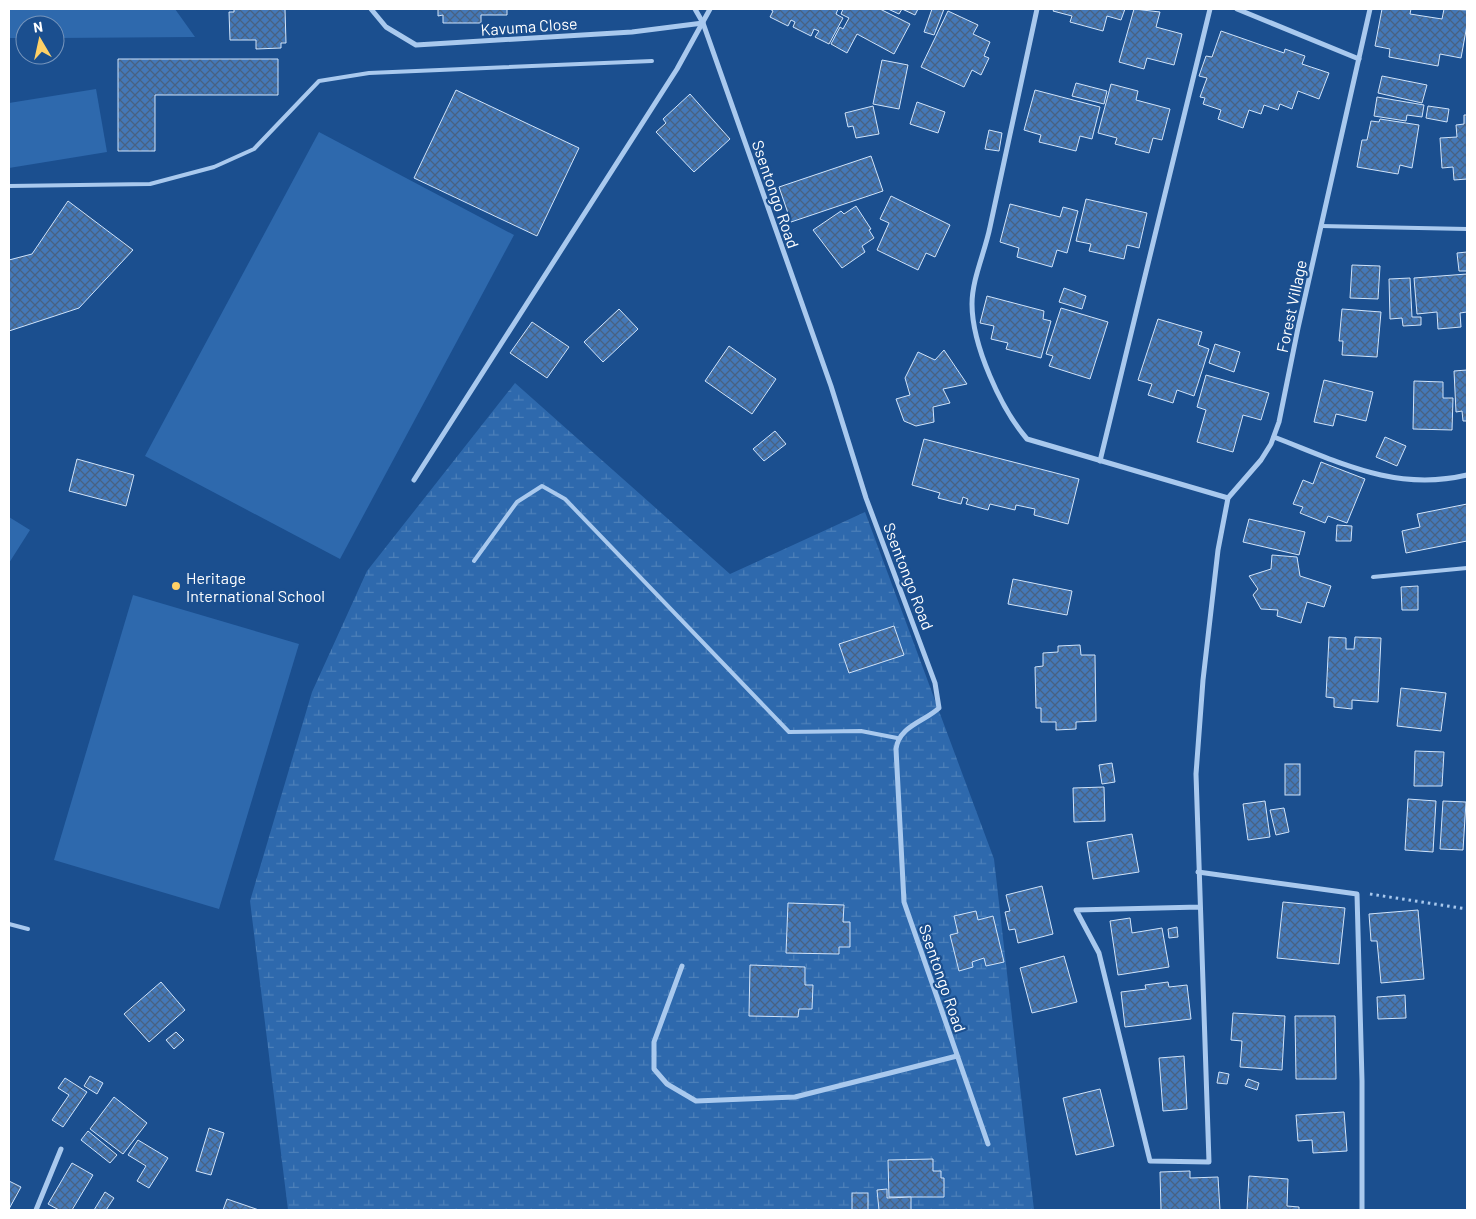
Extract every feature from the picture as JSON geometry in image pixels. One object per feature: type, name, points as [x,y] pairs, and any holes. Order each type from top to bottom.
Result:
[{"type":"street","name":"Kavuma Close","points":[[370,9],[386,27],[416,45],[632,32],[703,23]]},
{"type":"street","name":"Ssentongo Road","points":[[695,9],[703,23],[828,376],[866,498],[935,683],[939,708],[904,731],[897,738],[896,762],[904,902],[988,1144]]},
{"type":"street","points":[[414,480],[677,69],[710,9]]},
{"type":"street","points":[[1037,9],[989,234],[974,292],[973,322],[994,383],[1010,415],[1027,439],[1228,498],[1218,550],[1197,741],[1198,872],[1200,907],[1209,1162],[1150,1161],[1100,954],[1076,910],[1200,907]]},
{"type":"street","points":[[1100,461],[1210,9]]},
{"type":"street","points":[[1238,9],[1359,59]]},
{"type":"street","name":"Forest Village","points":[[1228,498],[1261,460],[1274,437],[1288,382],[1298,328],[1370,9]]},
{"type":"street","points":[[1274,437],[1379,476],[1424,481],[1467,475]]},
{"type":"street","points":[[1198,872],[1356,894],[1362,1081],[1362,1210]]},
{"type":"street","points":[[682,966],[654,1042],[654,1069],[667,1084],[696,1101],[796,1097],[956,1056]]},
{"type":"street","points":[[36,1210],[61,1150]]},
{"type":"lane","points":[[9,186],[150,184],[214,167],[254,149],[319,81],[369,73],[652,61]]},
{"type":"lane","points":[[1321,226],[1467,229]]},
{"type":"lane","points":[[474,561],[517,502],[542,486],[565,499],[788,732],[861,731],[897,738]]},
{"type":"lane","points":[[1373,577],[1467,568]]},
{"type":"lane","points":[[9,924],[28,929]]},
{"type":"path","points":[[1356,894],[1467,908]]},
{"type":"green space","points":[[9,9],[175,9],[195,37],[65,38],[65,15],[15,15],[15,38],[9,38]]},
{"type":"green space","points":[[96,89],[107,152],[9,168],[9,103]]},
{"type":"green space","points":[[319,132],[514,235],[340,559],[145,456]]},
{"type":"green space","points":[[515,383],[730,574],[865,512],[994,859],[1034,1210],[288,1210],[250,901],[312,692],[367,571]]},
{"type":"green space","points":[[9,517],[30,530],[9,563]]},
{"type":"green space","points":[[133,595],[299,644],[219,909],[54,860]]},
{"type":"building","points":[[234,9],[285,9],[286,43],[281,43],[281,48],[256,49],[256,40],[230,40],[229,12],[234,12]]},
{"type":"building","points":[[438,9],[507,9],[507,15],[481,15],[481,23],[443,23],[443,15],[438,16]]},
{"type":"building","points":[[770,9],[838,9],[836,14],[843,18],[829,44],[815,37],[819,31],[814,29],[811,36],[793,27],[795,22],[791,20],[788,26],[770,17],[773,11]]},
{"type":"building","points":[[843,9],[880,9],[910,24],[894,54],[857,34],[847,53],[831,44],[840,27],[843,29],[849,18],[841,14]]},
{"type":"building","points":[[888,9],[902,9],[899,14]]},
{"type":"building","points":[[902,9],[918,9],[915,15]]},
{"type":"building","points":[[932,9],[944,9],[934,35],[924,32]]},
{"type":"building","points":[[1054,9],[1125,9],[1121,20],[1107,16],[1103,31],[1070,22],[1072,16],[1053,11]]},
{"type":"building","points":[[1134,9],[1160,12],[1156,27],[1182,34],[1174,65],[1147,58],[1144,69],[1119,62]]},
{"type":"building","points":[[1382,9],[1411,9],[1410,14],[1442,19],[1444,9],[1467,10],[1467,25],[1461,58],[1440,54],[1438,66],[1389,57],[1390,49],[1375,46]]},
{"type":"building","points":[[948,11],[978,25],[973,34],[990,42],[984,56],[989,58],[981,75],[972,70],[964,87],[921,67]]},
{"type":"building","points":[[1221,31],[1284,53],[1285,49],[1305,56],[1302,64],[1329,73],[1319,99],[1298,91],[1292,109],[1280,104],[1278,110],[1264,105],[1261,114],[1249,110],[1243,128],[1218,119],[1221,110],[1203,104],[1205,98],[1200,97],[1207,78],[1199,76],[1206,56],[1212,57]]},
{"type":"building","points":[[118,59],[278,59],[278,95],[155,95],[155,151],[118,151]]},
{"type":"building","points":[[882,60],[908,65],[899,109],[873,104]]},
{"type":"building","points":[[1382,76],[1427,85],[1422,103],[1378,93]]},
{"type":"building","points":[[1076,83],[1107,91],[1104,104],[1072,96]]},
{"type":"building","points":[[1111,84],[1138,91],[1136,100],[1170,109],[1162,140],[1153,138],[1149,153],[1115,144],[1117,138],[1098,133]]},
{"type":"building","points":[[456,90],[579,148],[537,236],[414,178]]},
{"type":"building","points":[[1035,90],[1100,107],[1092,139],[1080,136],[1076,151],[1039,142],[1041,135],[1024,130]]},
{"type":"building","points":[[690,94],[730,139],[694,172],[656,132],[666,123],[663,119]]},
{"type":"building","points":[[1377,97],[1424,105],[1422,117],[1407,115],[1406,121],[1374,116]]},
{"type":"building","points":[[917,102],[945,112],[938,133],[910,124]]},
{"type":"building","points":[[873,106],[879,134],[856,138],[853,126],[848,127],[845,113]]},
{"type":"building","points":[[1428,106],[1449,109],[1447,122],[1426,118]]},
{"type":"building","points":[[1464,115],[1467,115],[1467,179],[1454,180],[1453,167],[1442,168],[1440,138],[1457,137],[1456,125],[1464,124]]},
{"type":"building","points":[[1380,119],[1419,125],[1412,168],[1400,165],[1398,174],[1357,167],[1362,140],[1367,140],[1371,121],[1379,122]]},
{"type":"building","points":[[989,130],[1002,133],[999,151],[985,149]]},
{"type":"building","points":[[871,156],[883,191],[791,222],[779,187]]},
{"type":"building","points":[[891,196],[950,225],[935,257],[926,253],[918,270],[877,250],[889,223],[880,219]]},
{"type":"building","points":[[1086,199],[1147,213],[1139,248],[1127,245],[1124,259],[1089,251],[1091,244],[1076,241]]},
{"type":"building","points":[[68,201],[133,250],[79,308],[9,331],[9,260],[32,254]]},
{"type":"building","points":[[1010,204],[1060,217],[1063,207],[1078,211],[1067,253],[1057,250],[1052,267],[1017,257],[1019,248],[1000,242]]},
{"type":"building","points":[[856,206],[871,229],[869,230],[874,238],[862,246],[865,252],[842,268],[813,230],[841,211],[844,214]]},
{"type":"building","points":[[1467,252],[1467,271],[1459,271],[1457,253]]},
{"type":"building","points":[[1352,265],[1380,266],[1378,299],[1350,298]]},
{"type":"building","points":[[1467,274],[1467,312],[1460,313],[1461,327],[1438,329],[1437,312],[1417,314],[1414,278]]},
{"type":"building","points":[[1410,278],[1412,317],[1421,317],[1421,325],[1403,326],[1402,318],[1390,319],[1389,279]]},
{"type":"building","points":[[1064,288],[1086,296],[1082,309],[1059,302]]},
{"type":"building","points":[[987,296],[1044,311],[1043,319],[1051,321],[1041,358],[1006,349],[1008,343],[991,339],[994,326],[980,323]]},
{"type":"building","points":[[1061,308],[1108,322],[1090,379],[1049,366],[1053,356],[1046,354]]},
{"type":"building","points":[[619,309],[638,329],[603,362],[584,342]]},
{"type":"building","points":[[1342,309],[1381,312],[1377,357],[1342,355],[1343,341],[1339,341]]},
{"type":"building","points":[[1158,319],[1202,332],[1198,345],[1209,349],[1194,396],[1177,390],[1173,403],[1148,395],[1152,384],[1138,380]]},
{"type":"building","points":[[532,322],[569,347],[547,378],[510,353]]},
{"type":"building","points":[[1215,344],[1240,352],[1234,372],[1209,363]]},
{"type":"building","points":[[729,346],[776,379],[752,414],[705,381]]},
{"type":"building","points":[[944,350],[967,384],[943,389],[950,403],[933,407],[934,422],[916,426],[904,421],[896,399],[910,395],[905,378],[918,352],[935,360]]},
{"type":"building","points":[[1467,370],[1467,421],[1463,421],[1462,411],[1456,412],[1454,371]]},
{"type":"building","points":[[1206,375],[1269,393],[1261,420],[1243,415],[1233,452],[1197,442],[1206,410],[1197,407]]},
{"type":"building","points":[[1324,380],[1373,392],[1366,421],[1336,414],[1333,426],[1314,422]]},
{"type":"building","points":[[1414,381],[1443,382],[1443,398],[1453,398],[1452,430],[1413,429]]},
{"type":"building","points":[[775,431],[786,444],[764,461],[753,449]]},
{"type":"building","points":[[1385,437],[1406,446],[1397,466],[1376,457]]},
{"type":"building","points":[[924,439],[1079,479],[1068,524],[1034,515],[1035,509],[1016,505],[1015,510],[990,504],[988,510],[966,504],[968,499],[963,497],[961,504],[938,498],[940,493],[912,485]]},
{"type":"building","points":[[77,459],[134,475],[126,506],[69,491]]},
{"type":"building","points":[[1321,462],[1365,479],[1347,523],[1328,516],[1325,523],[1300,513],[1303,507],[1293,504],[1303,480],[1313,484]]},
{"type":"building","points":[[1467,504],[1467,541],[1406,553],[1402,531],[1420,527],[1417,514]]},
{"type":"building","points":[[1249,519],[1305,532],[1299,555],[1243,542]]},
{"type":"building","points":[[1337,525],[1352,526],[1351,541],[1336,541]]},
{"type":"building","points":[[1272,555],[1297,557],[1300,576],[1331,586],[1324,607],[1307,602],[1301,623],[1277,616],[1278,610],[1261,609],[1253,595],[1258,589],[1249,576],[1271,569]]},
{"type":"building","points":[[1013,579],[1072,591],[1067,615],[1008,604]]},
{"type":"building","points":[[1418,586],[1418,610],[1402,610],[1401,587]]},
{"type":"building","points":[[894,626],[904,655],[849,673],[839,644]]},
{"type":"building","points":[[1329,637],[1346,638],[1346,649],[1354,649],[1355,637],[1381,638],[1378,702],[1352,700],[1352,709],[1334,707],[1334,698],[1326,697]]},
{"type":"building","points":[[1080,645],[1081,655],[1095,655],[1096,721],[1076,722],[1076,729],[1056,730],[1056,722],[1041,722],[1041,708],[1036,708],[1035,667],[1043,666],[1043,653],[1058,652],[1058,646]]},
{"type":"building","points":[[1401,688],[1446,693],[1441,731],[1397,726]]},
{"type":"building","points":[[1415,751],[1444,752],[1442,786],[1414,786]]},
{"type":"building","points":[[1112,763],[1115,782],[1102,784],[1099,765]]},
{"type":"building","points":[[1285,764],[1300,764],[1300,795],[1285,795]]},
{"type":"building","points":[[1104,787],[1105,821],[1074,822],[1073,788]]},
{"type":"building","points":[[1408,799],[1436,801],[1433,852],[1405,850]]},
{"type":"building","points":[[1265,801],[1270,837],[1248,840],[1243,804]]},
{"type":"building","points":[[1443,801],[1466,802],[1463,850],[1440,849]]},
{"type":"building","points":[[1284,808],[1289,832],[1276,835],[1270,810]]},
{"type":"building","points":[[1132,834],[1139,872],[1093,879],[1087,842]]},
{"type":"building","points":[[1042,886],[1053,934],[1018,943],[1015,929],[1009,930],[1005,912],[1010,911],[1006,895]]},
{"type":"building","points":[[1283,902],[1345,908],[1339,964],[1277,958]]},
{"type":"building","points":[[788,903],[844,905],[843,922],[850,922],[850,947],[839,947],[839,954],[786,953]]},
{"type":"building","points":[[1418,910],[1424,979],[1381,983],[1377,941],[1371,941],[1369,914]]},
{"type":"building","points":[[976,911],[978,920],[993,916],[1004,962],[986,966],[984,958],[972,962],[973,967],[959,971],[950,935],[958,933],[954,916]]},
{"type":"building","points":[[1130,918],[1132,933],[1162,928],[1169,967],[1118,975],[1110,921]]},
{"type":"building","points":[[1177,927],[1178,937],[1169,938],[1168,929]]},
{"type":"building","points":[[1064,956],[1077,1002],[1032,1013],[1020,968]]},
{"type":"building","points":[[750,965],[805,967],[805,985],[813,985],[812,1009],[799,1009],[798,1017],[749,1016]]},
{"type":"building","points":[[161,982],[185,1010],[149,1042],[124,1014]]},
{"type":"building","points":[[1168,982],[1169,987],[1187,985],[1191,1019],[1125,1027],[1121,992],[1146,989],[1145,985]]},
{"type":"building","points":[[1405,995],[1406,1018],[1378,1019],[1377,997]]},
{"type":"building","points":[[1233,1013],[1285,1016],[1282,1070],[1240,1067],[1242,1041],[1231,1040]]},
{"type":"building","points":[[1295,1016],[1335,1016],[1336,1079],[1296,1079]]},
{"type":"building","points":[[176,1032],[184,1040],[174,1049],[166,1040]]},
{"type":"building","points":[[1184,1056],[1187,1109],[1163,1111],[1159,1058]]},
{"type":"building","points":[[1219,1072],[1229,1074],[1227,1084],[1217,1083]]},
{"type":"building","points":[[90,1076],[103,1083],[97,1094],[84,1086]]},
{"type":"building","points":[[65,1078],[87,1092],[63,1127],[52,1120],[69,1095],[58,1088]]},
{"type":"building","points":[[1248,1079],[1259,1083],[1257,1090],[1245,1086]]},
{"type":"building","points":[[1100,1089],[1114,1146],[1076,1155],[1063,1098]]},
{"type":"building","points":[[114,1097],[147,1123],[123,1154],[90,1129]]},
{"type":"building","points":[[1344,1112],[1347,1151],[1313,1153],[1312,1140],[1298,1141],[1296,1115]]},
{"type":"building","points":[[209,1128],[224,1133],[211,1175],[196,1171]]},
{"type":"building","points":[[88,1131],[117,1155],[110,1163],[81,1140]]},
{"type":"building","points":[[138,1140],[168,1158],[149,1188],[137,1181],[146,1166],[128,1155]]},
{"type":"building","points":[[933,1159],[933,1171],[941,1171],[941,1178],[944,1178],[944,1197],[889,1197],[888,1160]]},
{"type":"building","points":[[72,1163],[93,1175],[72,1210],[59,1210],[48,1204]]},
{"type":"building","points":[[1190,1171],[1190,1178],[1218,1177],[1220,1210],[1161,1210],[1160,1172]]},
{"type":"building","points":[[1249,1176],[1288,1179],[1287,1206],[1299,1207],[1299,1210],[1247,1210]]},
{"type":"building","points":[[9,1181],[21,1187],[9,1209]]},
{"type":"building","points":[[887,1189],[887,1198],[911,1197],[911,1210],[879,1210],[877,1190]]},
{"type":"building","points":[[105,1192],[114,1198],[106,1210],[94,1210]]},
{"type":"building","points":[[852,1193],[868,1193],[868,1210],[852,1210]]},
{"type":"building","points":[[227,1199],[259,1210],[223,1210]]},
{"type":"place","name":"Heritage International School","points":[[176,586]]}]
